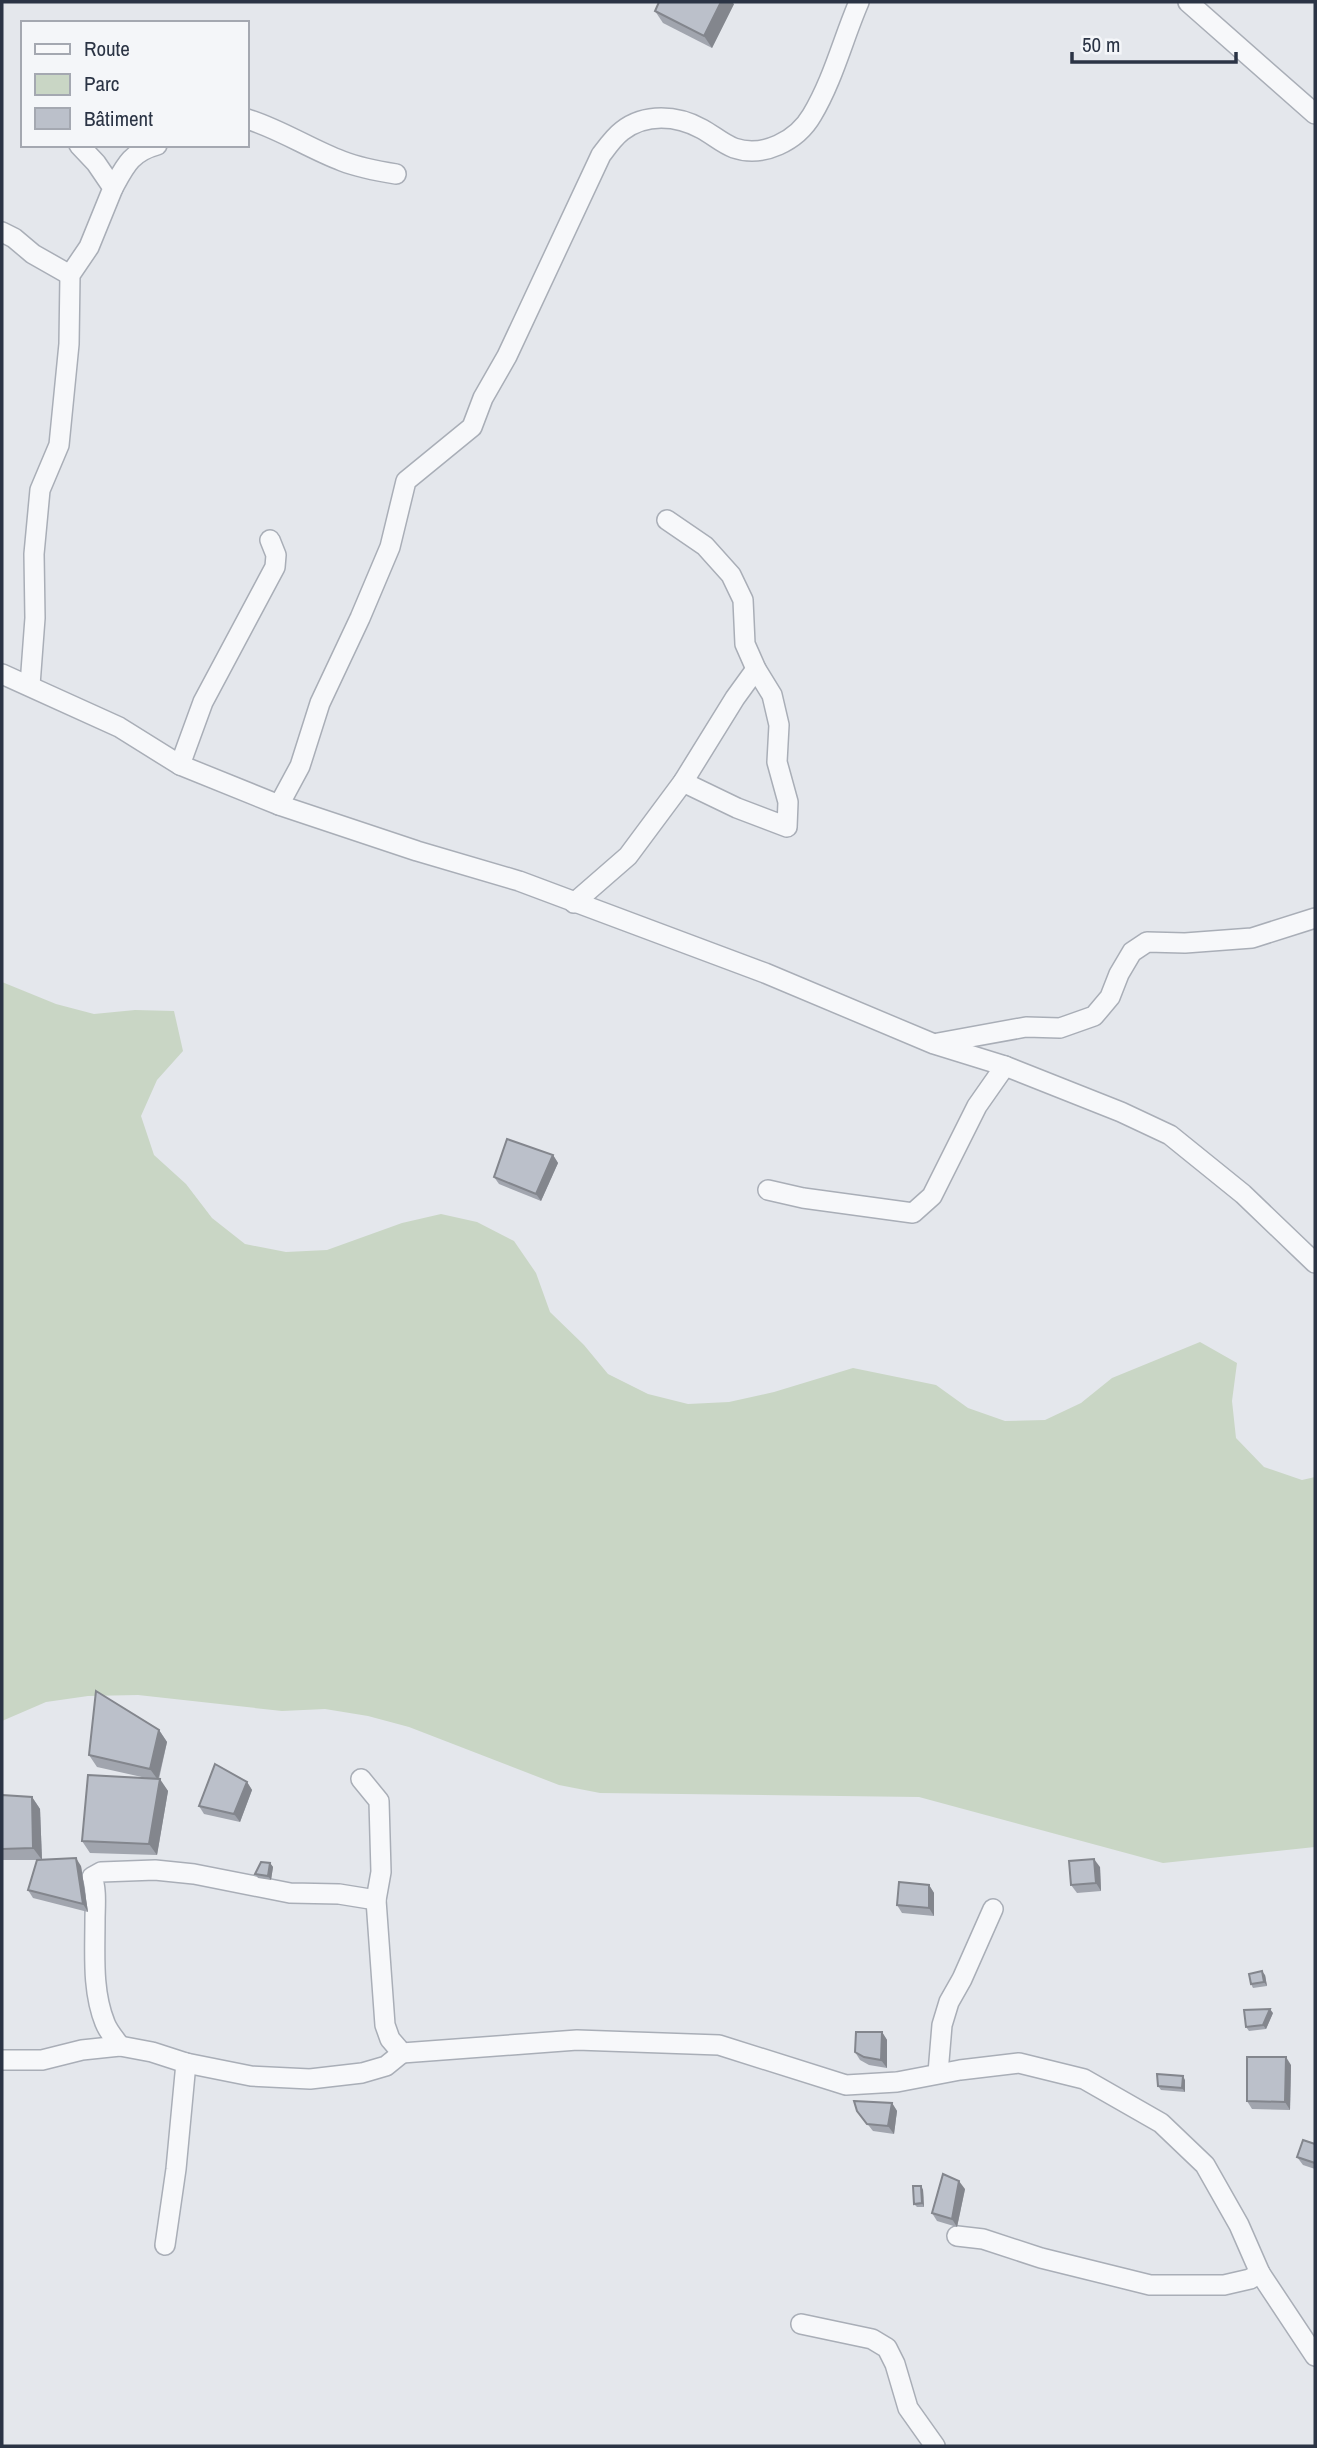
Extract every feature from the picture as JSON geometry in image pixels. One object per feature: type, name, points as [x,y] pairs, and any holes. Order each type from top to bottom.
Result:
[{"type":"street","points":[[279,805],[300,766],[320,703],[390,547],[407,481],[472,427],[601,155],[620,132],[638,121],[658,117],[680,120],[700,128],[735,148],[774,148],[796,135],[811,116],[843,46],[859,2]]},
{"type":"street","points":[[1188,2],[1315,114]]},
{"type":"street","points":[[248,119],[342,161],[368,170],[396,174]]},
{"type":"street","points":[[81,147],[113,188]]},
{"type":"street","points":[[30,685],[35,618],[34,554],[40,490],[59,445],[69,344],[70,275],[89,247],[113,188],[130,158],[153,147]]},
{"type":"street","points":[[2,232],[70,275]]},
{"type":"street","points":[[667,520],[705,546],[731,575],[743,600],[745,644],[755,669],[772,695],[779,725],[777,762],[788,802],[787,828],[683,782]]},
{"type":"street","points":[[180,765],[203,702],[275,567],[276,555],[270,540]]},
{"type":"street","points":[[574,903],[628,856],[683,782],[755,669]]},
{"type":"street","points":[[2,674],[118,727],[180,765],[279,805],[519,881],[765,973],[934,1044],[1005,1066],[1121,1112],[1170,1135],[1242,1194],[1315,1263]]},
{"type":"street","points":[[934,1044],[1026,1027],[1060,1028],[1094,1016],[1110,996],[1132,952],[1147,942],[1185,943],[1252,938],[1315,918]]},
{"type":"street","points":[[768,1190],[803,1198],[913,1213],[932,1196],[977,1106],[1005,1066]]},
{"type":"street","points":[[361,1779],[379,1801],[381,1872],[376,1900],[385,2025],[390,2039],[402,2053]]},
{"type":"street","points":[[120,2046],[106,2025],[100,2004],[94,1967],[96,1912],[95,1884],[92,1877],[102,1872],[155,1870],[194,1874],[290,1893],[339,1894],[376,1900]]},
{"type":"street","points":[[938,2073],[942,2025],[949,2002],[993,1909]]},
{"type":"street","points":[[2,2060],[43,2060],[82,2050],[120,2046],[251,2076],[310,2079],[362,2073],[387,2066],[402,2053],[577,2040],[719,2045],[846,2085],[897,2082],[938,2073],[1020,2063],[1084,2079],[1161,2123],[1205,2165],[1239,2225],[1260,2273],[1315,2357]]},
{"type":"street","points":[[166,2245],[186,2063]]},
{"type":"street","points":[[957,2236],[983,2239],[1041,2258],[1150,2285],[1224,2285],[1250,2279],[1260,2273]]},
{"type":"street","points":[[801,2324],[872,2339],[887,2348],[895,2364],[908,2408],[935,2446]]},
{"type":"green space","points":[[2,982],[56,1004],[94,1014],[135,1010],[174,1011],[183,1051],[157,1080],[141,1116],[154,1155],[186,1184],[212,1218],[245,1244],[286,1252],[327,1250],[402,1223],[441,1214],[477,1222],[514,1241],[536,1273],[550,1312],[584,1345],[608,1374],[648,1394],[688,1404],[729,1402],[774,1392],[853,1368],[936,1385],[968,1408],[1005,1421],[1045,1420],[1081,1403],[1112,1378],[1200,1342],[1237,1363],[1232,1401],[1236,1438],[1264,1467],[1302,1480],[1315,1477],[1315,1847],[1163,1863],[919,1797],[600,1793],[559,1785],[409,1727],[368,1716],[325,1709],[282,1711],[138,1695],[88,1696],[46,1702],[2,1721]]},
{"type":"building","points":[[659,2],[721,2],[704,36],[655,11]]},
{"type":"building","points":[[507,1139],[553,1155],[536,1194],[494,1177]]},
{"type":"building","points":[[96,1691],[159,1730],[150,1769],[89,1755]]},
{"type":"building","points":[[215,1764],[247,1782],[234,1814],[199,1806]]},
{"type":"building","points":[[88,1775],[160,1779],[149,1844],[82,1841]]},
{"type":"building","points":[[2,1795],[32,1797],[33,1848],[2,1849]]},
{"type":"building","points":[[76,1858],[83,1904],[28,1890],[37,1860]]},
{"type":"building","points":[[1094,1859],[1096,1883],[1071,1885],[1069,1861]]},
{"type":"building","points":[[261,1862],[270,1863],[268,1876],[255,1874]]},
{"type":"building","points":[[899,1882],[929,1885],[929,1908],[897,1905]]},
{"type":"building","points":[[1262,1971],[1264,1982],[1251,1984],[1249,1974]]},
{"type":"building","points":[[1270,2009],[1263,2025],[1246,2027],[1244,2010]]},
{"type":"building","points":[[856,2032],[882,2032],[881,2060],[864,2057],[855,2052]]},
{"type":"building","points":[[1247,2057],[1286,2057],[1285,2102],[1247,2101]]},
{"type":"building","points":[[1157,2074],[1183,2076],[1182,2088],[1158,2086]]},
{"type":"building","points":[[854,2101],[892,2103],[888,2126],[867,2124],[857,2111]]},
{"type":"building","points":[[1303,2140],[1315,2144],[1315,2163],[1297,2157]]},
{"type":"building","points":[[943,2174],[959,2181],[952,2219],[932,2213]]},
{"type":"building","points":[[913,2186],[921,2186],[922,2203],[914,2204]]}]
